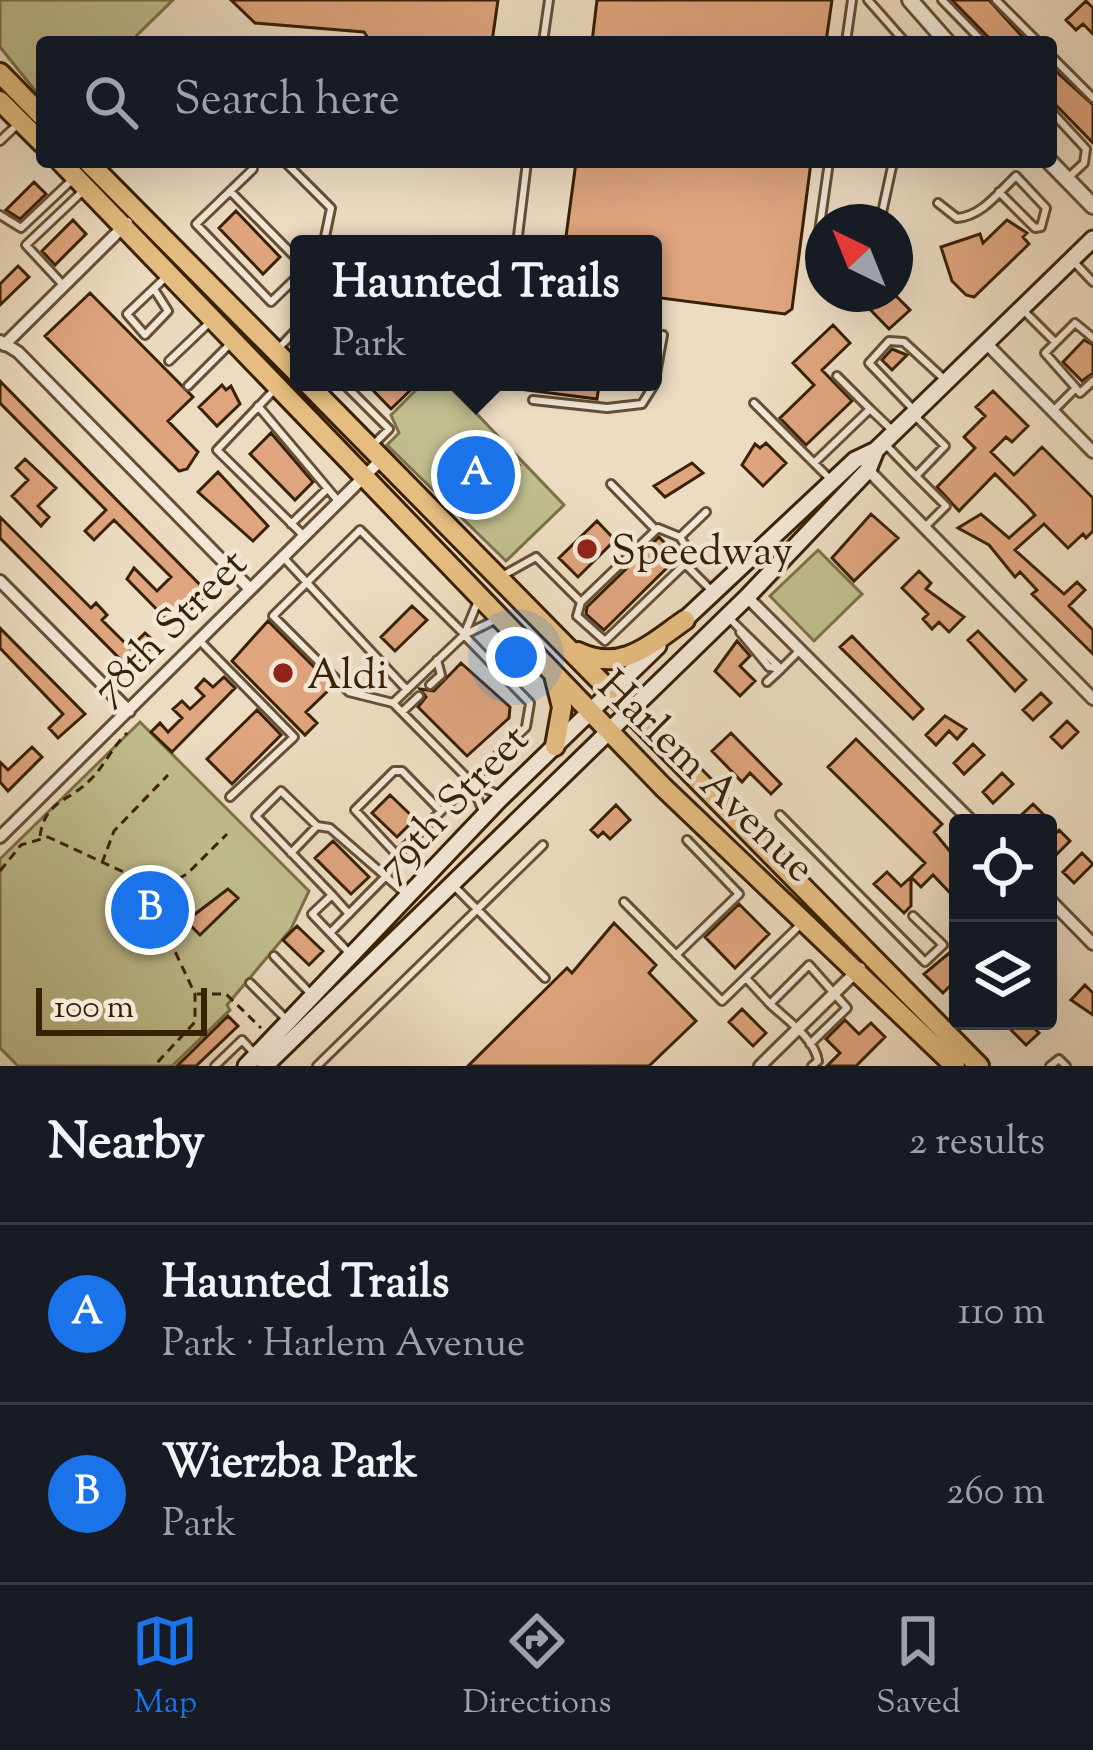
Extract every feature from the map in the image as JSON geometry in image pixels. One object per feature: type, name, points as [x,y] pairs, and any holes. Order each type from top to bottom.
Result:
[{"type":"main road","points":[[0,73],[36,110]]},
{"type":"main road","points":[[0,100],[36,137]]},
{"type":"main road","name":"Harlem Avenue","points":[[83,176],[290,366]]},
{"type":"main road","name":"Harlem Avenue","points":[[131,219],[170,274],[608,731],[724,848],[864,964]]},
{"type":"main road","name":"79th Street","points":[[263,1063],[289,1022],[502,796],[832,481],[885,442],[1093,239]]},
{"type":"main road","name":"Harlem Avenue","points":[[315,391],[631,710],[864,964]]},
{"type":"main road","name":"79th Street","points":[[263,1063],[608,731],[733,622],[747,597],[868,470],[885,442]]},
{"type":"main road","points":[[569,648],[615,663],[685,620]]},
{"type":"main road","points":[[554,675],[562,707],[555,746]]},
{"type":"main road","points":[[864,964],[955,1066]]},
{"type":"main road","points":[[864,964],[979,1066]]},
{"type":"street","points":[[910,0],[942,36]]},
{"type":"street","points":[[1056,168],[1093,206]]},
{"type":"street","points":[[131,219],[2,345],[250,589]]},
{"type":"street","points":[[986,343],[1093,452]]},
{"type":"street","name":"78th Street","points":[[1,833],[364,477],[376,453]]},
{"type":"street","points":[[868,470],[1093,699]]},
{"type":"street","points":[[0,581],[129,711]]},
{"type":"street","points":[[747,597],[964,814]]},
{"type":"street","points":[[1057,907],[1093,944]]},
{"type":"street","points":[[760,1066],[864,964]]},
{"type":"lane","points":[[544,36],[549,0]]},
{"type":"lane","points":[[847,36],[852,0]]},
{"type":"lane","points":[[868,0],[900,36]]},
{"type":"lane","points":[[942,0],[977,36]]},
{"type":"lane","points":[[996,0],[1032,36]]},
{"type":"lane","points":[[1057,62],[1093,98]]},
{"type":"lane","points":[[1057,118],[1086,149],[1084,163],[1066,179]]},
{"type":"lane","points":[[0,139],[20,121]]},
{"type":"lane","points":[[291,168],[331,208],[330,235]]},
{"type":"lane","points":[[518,235],[526,168]]},
{"type":"lane","points":[[823,204],[828,168]]},
{"type":"lane","points":[[884,204],[891,168]]},
{"type":"lane","points":[[254,169],[196,224],[271,302],[290,284]]},
{"type":"lane","points":[[0,215],[21,228],[83,176]]},
{"type":"lane","points":[[64,286],[26,245],[83,176]]},
{"type":"lane","points":[[938,203],[957,218],[974,217],[1016,176],[1046,208],[1041,227],[1035,228],[999,193]]},
{"type":"lane","points":[[230,191],[290,252]]},
{"type":"lane","points":[[1072,260],[1093,282]]},
{"type":"lane","points":[[154,289],[168,311],[145,335],[127,314],[170,274]]},
{"type":"lane","points":[[1021,309],[1055,342]]},
{"type":"lane","points":[[169,361],[213,319]]},
{"type":"lane","points":[[1093,338],[1075,323],[1045,353],[1080,393],[1093,381]]},
{"type":"lane","points":[[916,476],[946,446],[868,363],[896,338],[946,382]]},
{"type":"lane","points":[[276,352],[290,339]]},
{"type":"lane","points":[[188,386],[233,340]]},
{"type":"lane","points":[[837,376],[870,409],[885,442],[946,506],[925,527]]},
{"type":"lane","points":[[277,386],[217,450],[304,536]]},
{"type":"lane","points":[[1053,411],[1076,388]]},
{"type":"lane","points":[[351,391],[389,429],[376,453]]},
{"type":"lane","points":[[533,400],[607,408],[642,404],[652,391]]},
{"type":"lane","points":[[754,404],[832,481]]},
{"type":"lane","points":[[258,406],[339,502]]},
{"type":"lane","points":[[814,464],[870,409]]},
{"type":"lane","points":[[611,484],[656,530],[680,537],[688,550],[685,564]]},
{"type":"lane","points":[[290,524],[326,490]]},
{"type":"lane","points":[[680,537],[706,512]]},
{"type":"lane","points":[[330,934],[388,874],[397,855],[471,782],[526,727],[530,703],[360,530],[273,616],[349,692],[393,703],[471,782],[502,796]]},
{"type":"lane","points":[[581,602],[619,572],[656,530]]},
{"type":"lane","points":[[283,557],[406,690]]},
{"type":"lane","points":[[499,578],[536,557],[581,602]]},
{"type":"lane","points":[[581,602],[577,616],[605,641],[616,624],[671,571],[685,564]]},
{"type":"lane","points":[[685,564],[713,592]]},
{"type":"lane","points":[[464,634],[479,598]]},
{"type":"lane","points":[[393,703],[464,634],[499,619]]},
{"type":"lane","points":[[733,622],[781,669]]},
{"type":"lane","points":[[200,640],[294,736],[230,797]]},
{"type":"lane","points":[[767,682],[800,650]]},
{"type":"lane","points":[[430,686],[441,675],[437,660]]},
{"type":"lane","points":[[402,712],[419,696]]},
{"type":"lane","points":[[397,855],[355,810],[394,771],[402,770],[441,811]]},
{"type":"lane","points":[[471,782],[485,815]]},
{"type":"lane","points":[[349,914],[256,816],[281,791],[316,826],[330,827],[374,871],[388,874],[409,896]]},
{"type":"lane","points":[[780,814],[925,962],[943,945],[914,916]]},
{"type":"lane","points":[[291,853],[316,826]]},
{"type":"lane","points":[[676,955],[739,893],[686,840]]},
{"type":"lane","points":[[317,1066],[543,845]]},
{"type":"lane","points":[[452,884],[545,978]]},
{"type":"lane","points":[[332,895],[312,914],[352,956]]},
{"type":"lane","points":[[624,902],[722,1001],[806,920]]},
{"type":"lane","points":[[274,956],[314,996]]},
{"type":"lane","points":[[770,1004],[809,965],[847,1008],[810,1044]]},
{"type":"lane","points":[[746,978],[810,1044],[818,1055],[812,1066]]},
{"type":"lane","points":[[250,983],[289,1022]]},
{"type":"lane","points":[[215,1066],[242,1040],[263,1063]]},
{"type":"lane","points":[[1051,1066],[1058,1059],[1066,1066]]},
{"type":"path","points":[[40,838],[49,809],[94,777],[104,755],[127,733]]},
{"type":"path","points":[[101,865],[114,831],[168,775]]},
{"type":"path","points":[[163,887],[188,874],[227,834]]},
{"type":"path","points":[[0,871],[21,845],[40,838],[66,844],[101,865],[169,893],[175,959],[196,994],[195,1022],[188,1035],[154,1066]]},
{"type":"path","points":[[196,994],[226,994],[261,1028]]},
{"type":"shaded area","points":[[0,0],[173,0],[136,36],[36,36],[36,92],[0,47]]},
{"type":"shaded area","points":[[415,391],[455,391],[564,505],[506,561],[387,445],[399,433],[391,415]]},
{"type":"shaded area","points":[[818,550],[862,594],[814,641],[770,596]]},
{"type":"shaded area","points":[[140,722],[309,891],[291,929],[227,1005],[230,1010],[172,1066],[18,1066],[0,1048],[0,859]]},
{"type":"building","points":[[231,0],[498,0],[493,36],[367,36],[364,32],[255,23]]},
{"type":"building","points":[[597,0],[832,0],[827,36],[593,36]]},
{"type":"building","points":[[952,0],[989,0],[1022,36],[987,36]]},
{"type":"building","points":[[1086,1],[1093,8],[1093,34],[1083,24],[1076,30],[1066,20]]},
{"type":"building","points":[[1057,72],[1093,105],[1093,143],[1057,106]]},
{"type":"building","points":[[575,168],[810,168],[792,309],[785,314],[662,298],[662,235],[566,235]]},
{"type":"building","points":[[34,182],[46,194],[20,219],[6,210]]},
{"type":"building","points":[[236,211],[280,257],[263,274],[219,228]]},
{"type":"building","points":[[73,220],[86,234],[55,265],[42,251]]},
{"type":"building","points":[[1007,220],[1027,233],[1023,237],[1029,244],[974,297],[966,295],[952,281],[941,247],[980,234],[983,243]]},
{"type":"building","points":[[18,266],[29,277],[0,305],[0,284]]},
{"type":"building","points":[[90,293],[193,397],[168,421],[198,452],[187,469],[179,471],[45,336]]},
{"type":"building","points":[[873,312],[908,312],[889,329]]},
{"type":"building","points":[[833,325],[850,343],[822,370],[852,401],[806,445],[780,418],[814,385],[793,363]]},
{"type":"building","points":[[1084,340],[1093,345],[1093,373],[1082,381],[1063,362]]},
{"type":"building","points":[[892,349],[907,355],[892,370],[882,360]]},
{"type":"building","points":[[0,381],[208,593],[173,626],[127,579],[134,568],[157,591],[171,577],[114,520],[94,540],[85,531],[106,510],[0,403]]},
{"type":"building","points":[[222,385],[226,390],[231,386],[240,404],[217,426],[199,407]]},
{"type":"building","points":[[374,391],[410,391],[391,409]]},
{"type":"building","points":[[534,391],[598,391],[597,399]]},
{"type":"building","points":[[993,391],[1028,426],[1012,442],[1006,437],[991,452],[1014,475],[1042,447],[1093,498],[1093,531],[1086,538],[1083,534],[1068,548],[1044,524],[1015,550],[1064,594],[1077,582],[1085,590],[1069,606],[1093,630],[1093,654],[1032,594],[1037,590],[1020,572],[1015,577],[989,545],[958,528],[981,514],[1009,538],[1035,515],[1027,506],[995,474],[959,511],[937,487],[975,448],[964,437],[985,416],[976,407]]},
{"type":"building","points":[[271,433],[313,482],[295,500],[250,454]]},
{"type":"building","points":[[766,443],[786,463],[763,486],[742,465],[755,444],[760,448]]},
{"type":"building","points":[[510,456],[519,465],[505,480],[511,486],[496,501],[480,485]]},
{"type":"building","points":[[25,459],[56,488],[38,506],[49,517],[41,526],[12,496],[28,480],[16,468]]},
{"type":"building","points":[[692,463],[703,473],[665,497],[654,486]]},
{"type":"building","points":[[218,472],[268,526],[253,541],[198,492]]},
{"type":"building","points":[[871,514],[898,538],[854,581],[832,558]]},
{"type":"building","points":[[0,517],[91,608],[96,603],[107,615],[102,620],[130,648],[145,633],[156,643],[130,669],[0,538]]},
{"type":"building","name":"Speedway","points":[[597,521],[615,540],[578,577],[559,558]]},
{"type":"building","name":"Speedway","points":[[659,537],[678,557],[604,630],[586,614],[587,607]]},
{"type":"building","points":[[919,571],[931,583],[926,589],[964,617],[949,632],[939,622],[932,629],[923,619],[928,614],[902,588]]},
{"type":"building","points":[[412,606],[427,620],[395,651],[381,637]]},
{"type":"building","name":"Aldi","points":[[268,621],[333,686],[306,712],[317,723],[305,735],[232,661]]},
{"type":"building","points":[[0,628],[85,714],[58,738],[49,728],[63,714],[0,648]]},
{"type":"building","points":[[978,631],[1026,680],[1015,691],[968,640]]},
{"type":"building","points":[[852,636],[923,709],[913,719],[840,647]]},
{"type":"building","points":[[737,641],[750,656],[740,666],[755,681],[740,696],[715,671]]},
{"type":"building","points":[[461,663],[510,707],[509,718],[467,756],[418,707],[426,697],[420,689],[434,691]]},
{"type":"building","points":[[224,677],[235,688],[172,752],[151,732],[160,723],[168,732],[182,718],[173,709],[182,701],[190,709],[204,696],[196,688],[204,679],[213,687]]},
{"type":"building","points":[[1041,693],[1051,703],[1033,720],[1023,710]]},
{"type":"building","points":[[257,710],[281,735],[232,784],[207,759]]},
{"type":"building","points":[[945,716],[966,729],[957,739],[949,731],[936,745],[926,735]]},
{"type":"building","points":[[1067,721],[1078,732],[1062,748],[1051,737]]},
{"type":"building","points":[[731,733],[781,784],[771,794],[750,773],[742,782],[712,751]]},
{"type":"building","points":[[856,739],[942,824],[934,832],[949,850],[949,892],[933,875],[921,887],[911,877],[925,863],[828,767]]},
{"type":"building","points":[[973,744],[984,755],[964,774],[954,763]]},
{"type":"building","points":[[32,747],[42,757],[8,791],[0,782],[0,762],[8,770]]},
{"type":"building","points":[[1002,773],[1013,784],[993,803],[983,792]]},
{"type":"building","points":[[390,795],[415,819],[397,837],[372,813]]},
{"type":"building","points":[[1033,804],[1043,814],[1022,814]]},
{"type":"building","points":[[616,805],[630,820],[610,839],[603,832],[598,837],[591,830]]},
{"type":"building","points":[[1057,832],[1070,841],[1057,854]]},
{"type":"building","points":[[333,841],[369,877],[351,894],[315,858]]},
{"type":"building","points":[[1082,853],[1093,864],[1074,883],[1063,872]]},
{"type":"building","points":[[887,872],[901,886],[911,877],[911,906],[904,913],[874,884]]},
{"type":"building","points":[[228,889],[238,898],[200,935],[186,921]]},
{"type":"building","points":[[739,904],[769,934],[735,968],[705,937]]},
{"type":"building","points":[[614,923],[656,965],[649,973],[696,1021],[649,1066],[468,1066],[567,968],[572,973]]},
{"type":"building","points":[[297,926],[323,951],[309,965],[283,940]]},
{"type":"building","points":[[949,953],[949,987],[943,993],[924,974]]},
{"type":"building","points":[[1085,985],[1093,993],[1093,1015],[1071,1000]]},
{"type":"building","points":[[742,1009],[766,1033],[753,1046],[729,1022]]},
{"type":"building","points":[[228,1016],[238,1026],[196,1066],[177,1066]]},
{"type":"building","points":[[845,1020],[859,1034],[871,1023],[885,1037],[856,1066],[827,1066],[840,1053],[826,1039]]},
{"type":"building","points":[[1011,1030],[1039,1033],[1026,1045]]},
{"type":"place","name":"Haunted Trails","points":[[476,475]]},
{"type":"place","name":"Speedway","points":[[587,549]]},
{"type":"place","name":"Aldi","points":[[283,673]]},
{"type":"place","name":"Wierzba Park","points":[[150,910]]}]
